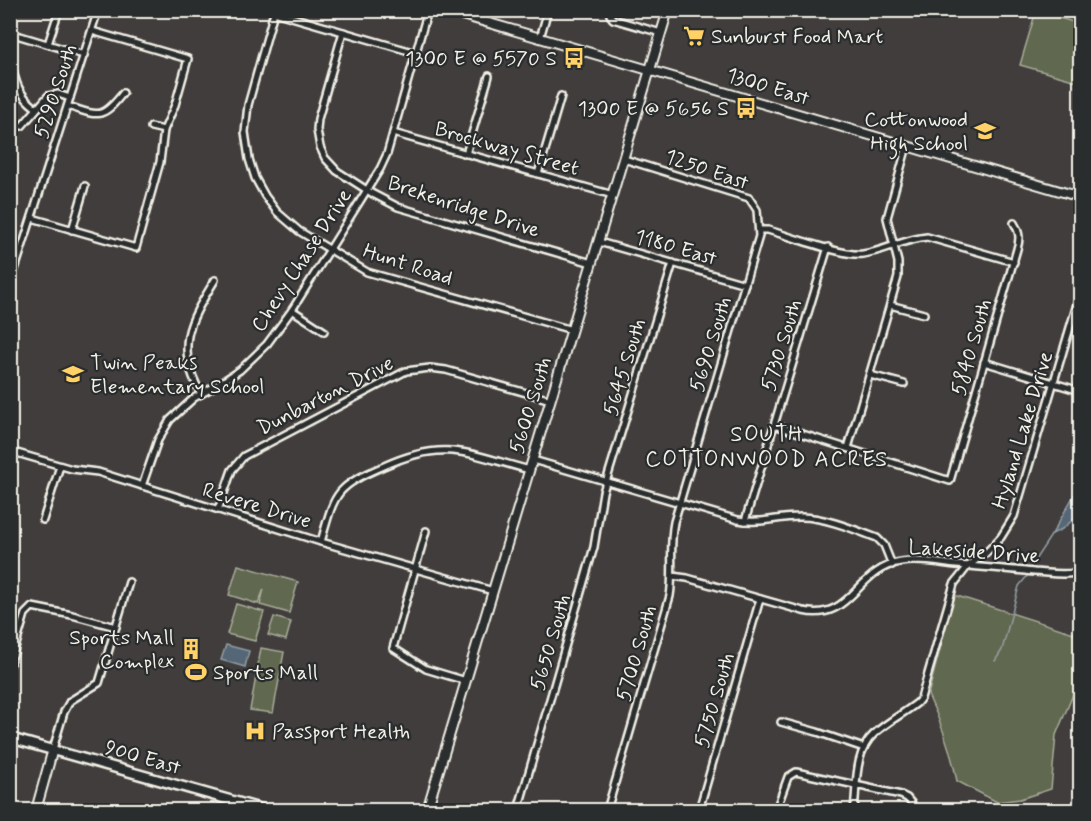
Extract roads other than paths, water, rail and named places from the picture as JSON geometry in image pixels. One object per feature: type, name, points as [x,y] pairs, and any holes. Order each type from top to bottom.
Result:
[{"type":"main road","name":"1300 East","points":[[445,10],[1080,197]]},
{"type":"main road","name":"5600 South","points":[[427,810],[668,10]]},
{"type":"main road","name":"900 East","points":[[10,738],[265,810]]},
{"type":"main road","points":[[36,810],[53,749]]},
{"type":"street","points":[[48,44],[59,10]]},
{"type":"street","name":"5290 South","points":[[10,285],[98,10]]},
{"type":"street","name":"Chevy Chase Drive","points":[[142,486],[154,448],[165,426],[181,408],[250,362],[275,334],[367,190],[385,160],[428,10]]},
{"type":"street","points":[[540,38],[548,10]]},
{"type":"street","points":[[610,10],[613,19],[661,33]]},
{"type":"street","points":[[274,12],[416,52]]},
{"type":"street","name":"Hunt Road","points":[[274,12],[248,105],[245,132],[249,159],[260,187],[277,212],[291,225],[372,273],[572,330]]},
{"type":"street","points":[[32,218],[136,248],[160,162],[164,130],[175,105],[188,59],[92,32]]},
{"type":"street","name":"Brekenridge Drive","points":[[343,32],[318,119],[317,136],[328,163],[367,190],[407,210],[592,263]]},
{"type":"street","points":[[10,33],[84,55]]},
{"type":"street","points":[[12,64],[21,93],[36,108]]},
{"type":"street","points":[[466,154],[489,76]]},
{"type":"street","points":[[68,106],[89,113],[105,112],[111,109],[123,93]]},
{"type":"street","points":[[22,126],[48,96],[58,94],[70,98]]},
{"type":"street","points":[[538,174],[561,96]]},
{"type":"street","points":[[151,127],[164,130]]},
{"type":"street","name":"Brockway Street","points":[[393,133],[613,195]]},
{"type":"street","points":[[774,424],[848,448],[898,270],[887,218],[907,146]]},
{"type":"street","name":"1250 East","points":[[624,159],[749,198],[757,210],[759,230]]},
{"type":"street","points":[[72,230],[85,186]]},
{"type":"street","name":"5840 South","points":[[848,448],[950,481],[1014,262],[1020,237],[1014,224]]},
{"type":"street","points":[[759,230],[768,230],[861,254],[913,238],[927,237],[1014,262]]},
{"type":"street","name":"5690 South","points":[[679,502],[758,242],[759,230]]},
{"type":"street","name":"1180 East","points":[[598,242],[745,284]]},
{"type":"street","name":"5730 South","points":[[745,521],[828,247]]},
{"type":"street","points":[[10,258],[18,261]]},
{"type":"street","name":"5645 South","points":[[607,481],[673,263]]},
{"type":"street","points":[[201,394],[190,370],[187,340],[196,311],[215,280]]},
{"type":"street","name":"Hyland Lake Drive","points":[[864,748],[874,734],[921,698],[954,584],[968,566],[993,546],[1014,516],[1080,294]]},
{"type":"street","points":[[890,305],[924,315]]},
{"type":"street","points":[[292,310],[324,331]]},
{"type":"street","points":[[984,362],[1080,391]]},
{"type":"street","name":"Dunbarton Drive","points":[[218,510],[232,470],[244,456],[405,371],[430,368],[446,370],[551,399]]},
{"type":"street","points":[[870,375],[904,384]]},
{"type":"street","points":[[321,542],[332,505],[344,487],[357,477],[406,456],[428,450],[451,450],[530,470]]},
{"type":"street","name":"Revere Drive","points":[[10,451],[80,471],[98,472],[321,542],[493,591]]},
{"type":"street","points":[[533,459],[745,521],[768,522],[799,517],[818,519],[877,538],[884,545],[892,565]]},
{"type":"street","points":[[44,520],[60,466]]},
{"type":"street","name":"5650 South","points":[[518,810],[591,560],[597,536],[601,501],[607,481]]},
{"type":"street","name":"5700 South","points":[[607,810],[669,596],[672,576],[671,534],[679,502]]},
{"type":"street","points":[[426,531],[393,648],[426,669],[466,681]]},
{"type":"street","name":"Lakeside Drive","points":[[672,576],[687,578],[810,613],[829,611],[846,602],[864,581],[892,565],[912,562],[1044,573],[1080,572]]},
{"type":"street","points":[[53,749],[64,712],[70,701],[99,684],[129,582]]},
{"type":"street","name":"5750 South","points":[[699,810],[760,599]]},
{"type":"street","points":[[10,665],[25,614],[30,608],[38,607],[116,627]]},
{"type":"street","points":[[781,722],[819,732],[864,748],[856,785],[854,810]]},
{"type":"street","points":[[776,810],[788,777],[794,772],[901,795],[908,798],[912,804]]},
{"type":"water","points":[[1080,466],[1080,514],[1052,534],[1078,488],[1078,468]]},
{"type":"water","points":[[226,645],[249,651],[245,667],[221,660]]},
{"type":"waterway","points":[[1031,566],[1052,534]]},
{"type":"waterway","points":[[995,661],[1002,650],[1019,586],[1028,575]]},
{"type":"place","name":"Sunburst Food Mart","points":[[694,36]]},
{"type":"place","name":"1300 E @ 5570 S","points":[[574,58]]},
{"type":"place","name":"1300 E @ 5656 S","points":[[746,108]]},
{"type":"place","name":"Cottonwood High School","points":[[985,131]]},
{"type":"place","name":"Twin Peaks Elementary School","points":[[73,374]]},
{"type":"place","name":"Sports Mall Complex","points":[[191,649]]},
{"type":"place","name":"Sports Mall","points":[[196,672]]},
{"type":"place","name":"Passport Health","points":[[255,731]]},
{"type":"district","name":"SOUTH COTTONWOOD ACRES","points":[[767,446]]}]
